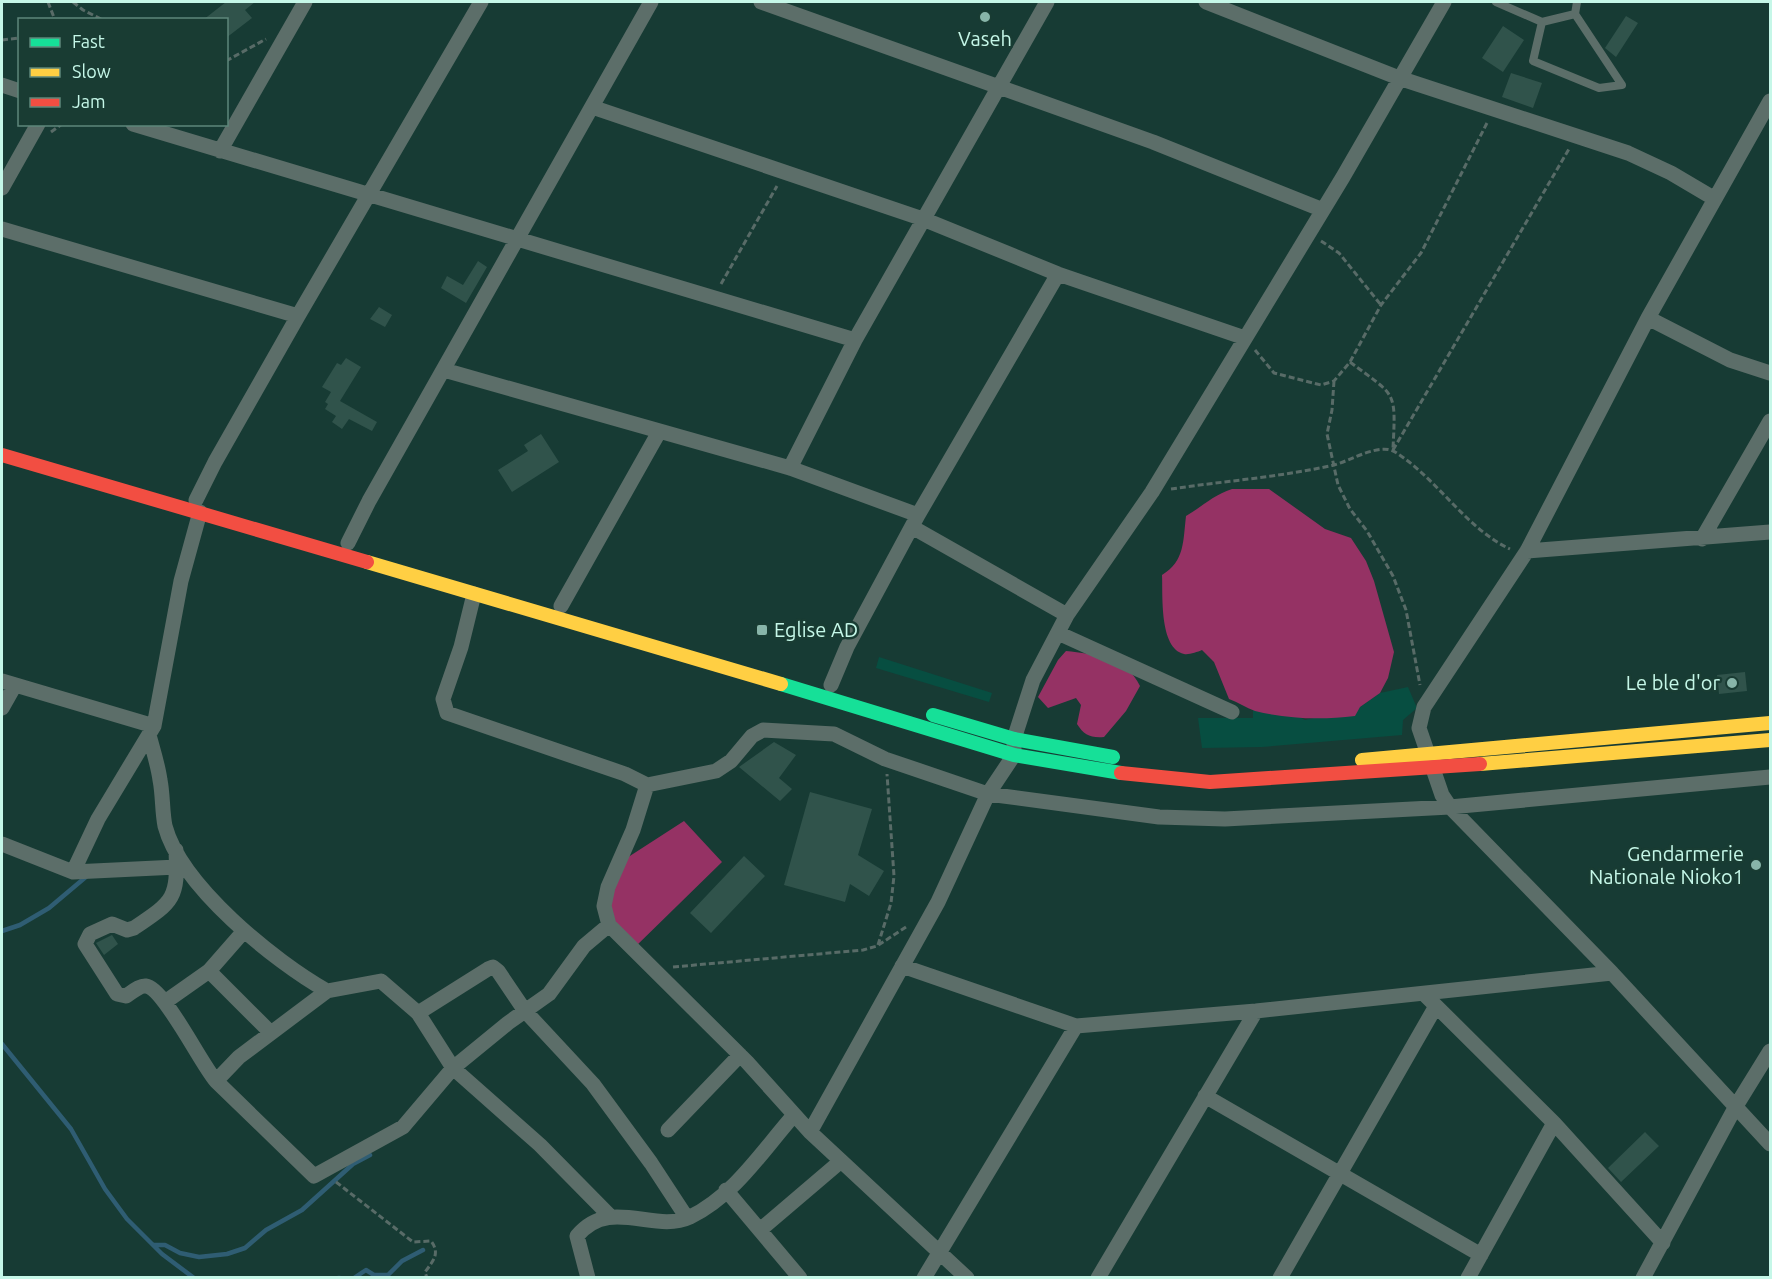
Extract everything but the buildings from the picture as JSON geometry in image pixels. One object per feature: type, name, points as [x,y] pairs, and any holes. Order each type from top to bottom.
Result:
[{"type":"street","points":[[220,151],[305,2]]},
{"type":"street","points":[[73,872],[98,819],[152,730],[198,506],[215,462],[481,2]]},
{"type":"street","points":[[348,543],[651,2]]},
{"type":"street","points":[[761,2],[1153,142],[1323,210]]},
{"type":"street","points":[[790,468],[855,340],[1047,2]]},
{"type":"street","points":[[1210,2],[1399,78],[1578,135],[1671,172],[1715,199]]},
{"type":"street","points":[[810,1132],[938,902],[988,794],[1014,755],[1014,739],[1033,680],[1067,615],[1152,492],[1309,234],[1444,2]]},
{"type":"street","points":[[2,85],[18,90]]},
{"type":"street","points":[[1770,101],[1648,318],[1527,551],[1424,707],[1419,728],[1442,795],[1450,807],[1612,973],[1770,1144]]},
{"type":"street","points":[[592,107],[784,174],[923,219],[1058,274],[1245,338]]},
{"type":"street","points":[[2,188],[37,126]]},
{"type":"street","points":[[139,126],[855,340]]},
{"type":"street","points":[[2,229],[298,316]]},
{"type":"street","points":[[831,685],[847,647],[915,521],[1058,274]]},
{"type":"street","points":[[1648,318],[1730,360],[1770,373]]},
{"type":"street","points":[[444,370],[790,468],[915,521],[1067,615]]},
{"type":"street","points":[[1702,539],[1770,421]]},
{"type":"street","points":[[561,606],[659,432]]},
{"type":"street","points":[[2,444],[474,594],[856,706],[1014,755],[1137,776],[1210,782],[1433,769],[1770,740]]},
{"type":"street","points":[[2,455],[348,543],[888,702]]},
{"type":"street","points":[[1527,551],[1770,532]]},
{"type":"street","points":[[474,594],[461,647],[443,699],[447,713],[625,774],[647,785],[716,771],[731,761],[752,736],[763,730],[834,734],[885,759],[988,794],[1159,817],[1203,819],[1450,807],[1770,777]]},
{"type":"street","points":[[1058,633],[1232,712]]},
{"type":"street","points":[[2,708],[8,683],[152,730]]},
{"type":"street","points":[[922,712],[1014,739],[1155,764],[1210,768],[1329,763],[1770,723]]},
{"type":"street","points":[[152,730],[165,826],[176,850],[192,874],[244,931],[294,972],[327,991]]},
{"type":"street","points":[[647,785],[633,830],[608,887],[604,906],[609,925],[740,1055],[810,1132],[967,1278]]},
{"type":"street","points":[[2,844],[73,872],[177,867]]},
{"type":"street","points":[[176,850],[177,884],[170,901],[134,928],[127,930],[112,924],[90,934],[85,944],[117,994],[126,996],[143,985],[149,986],[165,1002],[216,1081],[314,1176],[403,1127],[453,1068],[549,994],[584,946],[609,925]]},
{"type":"street","points":[[165,1002],[209,971],[244,931]]},
{"type":"street","points":[[902,966],[1076,1026],[1256,1011],[1612,973]]},
{"type":"street","points":[[418,1013],[494,968],[525,1011],[593,1084],[651,1163],[687,1218]]},
{"type":"street","points":[[209,971],[271,1033]]},
{"type":"street","points":[[216,1081],[239,1057],[327,991],[381,981],[418,1013],[453,1068],[477,1092],[540,1145],[560,1169],[610,1216]]},
{"type":"street","points":[[1424,993],[1554,1123],[1663,1244]]},
{"type":"street","points":[[1281,1278],[1436,1006]]},
{"type":"street","points":[[1098,1278],[1256,1011]]},
{"type":"street","points":[[924,1278],[1076,1026]]},
{"type":"street","points":[[1643,1278],[1736,1106],[1770,1051]]},
{"type":"street","points":[[668,1130],[740,1055]]},
{"type":"street","points":[[1205,1096],[1481,1255]]},
{"type":"street","points":[[588,1278],[577,1236],[582,1230],[610,1216],[658,1220],[687,1218],[705,1209],[757,1162],[794,1115]]},
{"type":"street","points":[[1468,1278],[1554,1123]]},
{"type":"street","points":[[760,1230],[841,1161]]},
{"type":"street","points":[[726,1190],[800,1278]]},
{"type":"lane","points":[[1496,2],[1542,22],[1575,14]]},
{"type":"lane","points":[[1542,22],[1533,61],[1599,88],[1622,85],[1575,14],[1577,2]]},
{"type":"path","points":[[48,2],[54,18]]},
{"type":"path","points":[[73,2],[99,18]]},
{"type":"path","points":[[228,60],[271,36]]},
{"type":"path","points":[[2,40],[18,38]]},
{"type":"path","points":[[1424,707],[1406,610],[1392,576],[1338,485],[1327,434],[1334,381],[1350,362],[1381,305],[1401,282],[1421,253],[1494,108]]},
{"type":"path","points":[[1393,450],[1578,135]]},
{"type":"path","points":[[714,298],[784,174]]},
{"type":"path","points":[[1309,234],[1339,253],[1381,305]]},
{"type":"path","points":[[1245,338],[1274,373],[1321,385],[1334,381]]},
{"type":"path","points":[[1350,362],[1389,392],[1395,407],[1393,450]]},
{"type":"path","points":[[1152,492],[1335,465],[1379,450],[1393,450],[1432,482],[1474,525],[1496,542],[1510,549],[1527,551]]},
{"type":"path","points":[[877,946],[891,903],[894,876],[889,784],[885,759]]},
{"type":"path","points":[[645,961],[676,967],[877,946],[914,921]]},
{"type":"path","points":[[314,1176],[327,1178],[340,1184],[413,1242],[431,1240],[436,1248],[436,1257],[425,1272],[427,1278]]},
{"type":"shaded area","points":[[1232,489],[1269,489],[1325,529],[1351,538],[1366,561],[1394,652],[1388,678],[1380,693],[1360,707],[1355,716],[1305,718],[1252,710],[1229,699],[1214,662],[1202,650],[1184,654],[1176,650],[1170,642],[1164,620],[1162,575],[1175,563],[1182,550],[1186,516],[1213,498]]},
{"type":"shaded area","points":[[1066,651],[1098,656],[1118,663],[1127,669],[1140,686],[1126,711],[1104,737],[1088,735],[1077,724],[1081,705],[1076,698],[1048,708],[1038,697],[1058,660]]},
{"type":"shaded area","points":[[879,657],[992,693],[989,702],[876,668]]},
{"type":"shaded area","points":[[1408,687],[1417,708],[1403,720],[1402,735],[1262,747],[1202,748],[1198,718],[1253,718],[1253,710],[1298,716],[1305,720],[1360,707],[1380,693]]},
{"type":"shaded area","points":[[684,821],[722,862],[633,949],[609,925],[608,887],[619,863]]},
{"type":"waterway","points":[[2,931],[20,925],[49,908],[87,876]]},
{"type":"waterway","points":[[2,1044],[71,1129],[105,1189],[127,1219],[162,1254],[194,1278]]},
{"type":"waterway","points":[[154,1245],[165,1245],[180,1253],[199,1257],[227,1254],[245,1248],[266,1230],[302,1210],[353,1164],[370,1155]]},
{"type":"waterway","points":[[354,1278],[366,1270],[374,1275],[388,1275],[402,1261],[423,1250]]},
{"type":"traffic: fast","points":[[781,684],[1014,755],[1121,773]]},
{"type":"traffic: fast","points":[[933,715],[1014,739],[1113,757]]},
{"type":"traffic: slow","points":[[367,562],[781,684]]},
{"type":"traffic: slow","points":[[1362,760],[1770,723]]},
{"type":"traffic: slow","points":[[1480,764],[1770,740]]},
{"type":"traffic: jam","points":[[2,455],[367,562]]},
{"type":"traffic: jam","points":[[1121,773],[1210,782],[1480,764]]},
{"type":"place","name":"Vaseh","points":[[985,17]]},
{"type":"place","name":"Eglise AD","points":[[762,630]]},
{"type":"place","name":"Le ble d'or","points":[[1732,683]]},
{"type":"place","name":"Gendarmerie Nationale Nioko1","points":[[1756,865]]}]
